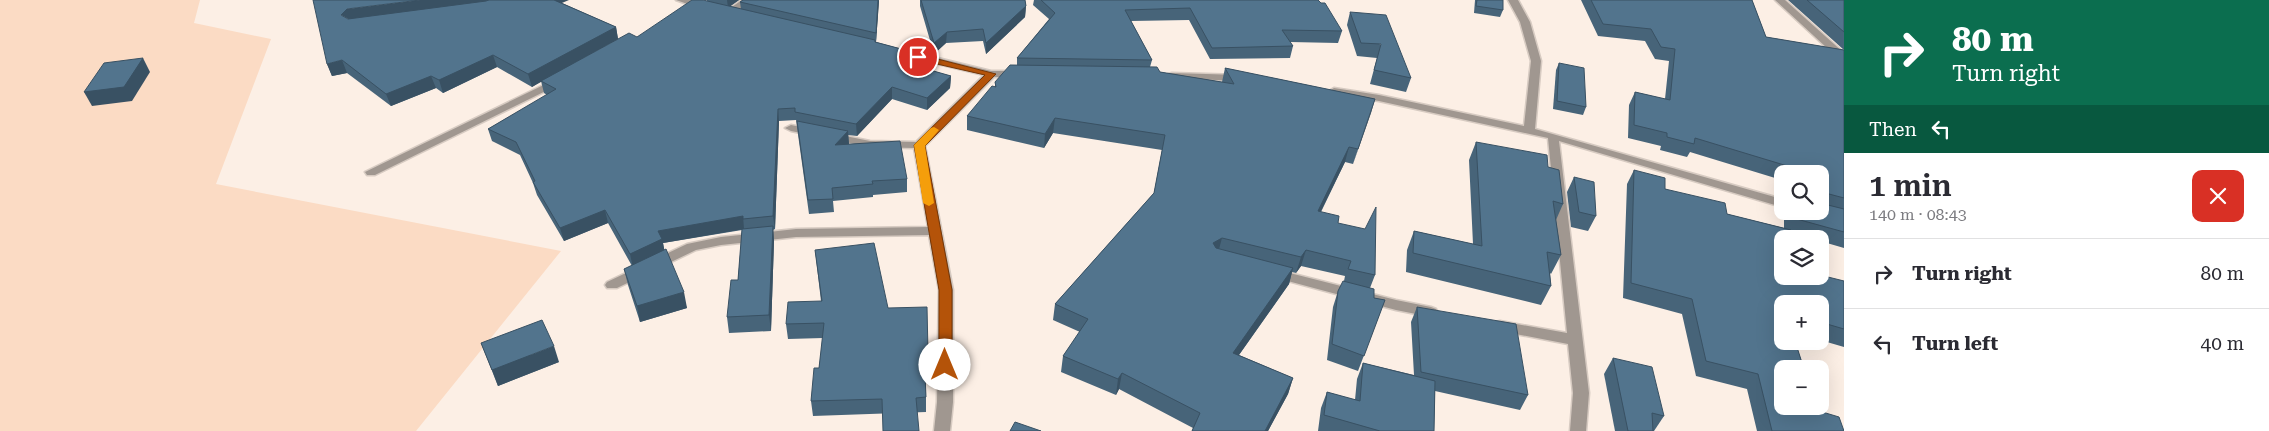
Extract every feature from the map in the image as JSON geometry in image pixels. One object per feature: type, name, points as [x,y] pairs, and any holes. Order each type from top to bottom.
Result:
[{"type":"street","points":[[675,13],[685,2],[726,12],[748,0]]},
{"type":"street","points":[[1513,0],[1525,22],[1536,61],[1529,130]]},
{"type":"street","points":[[1780,0],[1844,58]]},
{"type":"street","points":[[891,50],[991,74],[1030,74]]},
{"type":"street","points":[[791,128],[870,144],[919,145],[991,74]]},
{"type":"street","points":[[371,172],[569,75]]},
{"type":"street","points":[[1158,76],[1253,79]]},
{"type":"street","points":[[1321,89],[1379,98],[1529,130],[1774,201]]},
{"type":"street","points":[[1553,136],[1581,393],[1578,431]]},
{"type":"street","points":[[919,145],[933,231],[946,290],[945,402],[942,431]]},
{"type":"street","points":[[612,285],[692,247],[721,241],[796,233],[933,231]]},
{"type":"street","points":[[1265,271],[1396,305],[1443,315]]},
{"type":"street","points":[[1490,324],[1575,340]]},
{"type":"shaded area","points":[[0,0],[200,0],[194,23],[271,39],[216,184],[561,251],[416,431],[0,431]]},
{"type":"building","points":[[313,0],[420,0],[347,9],[341,15],[348,19],[489,0],[554,0],[616,27],[528,74],[493,55],[439,80],[431,76],[386,94],[342,60],[327,64]]},
{"type":"building","points":[[692,0],[703,0],[875,40],[875,42],[920,54],[909,64],[951,76],[927,98],[892,87],[856,124],[795,112],[795,108],[778,109],[773,216],[743,219],[743,216],[658,231],[662,239],[630,254],[605,210],[560,228],[533,182],[535,181],[516,142],[488,129],[556,89],[541,81],[629,33],[637,37]]},
{"type":"building","points":[[743,0],[878,0],[876,33],[740,2]]},
{"type":"building","points":[[921,0],[1025,0],[1026,6],[986,43],[983,29],[947,32],[934,43]]},
{"type":"building","points":[[1041,0],[1318,0],[1321,3],[1325,3],[1342,31],[1282,30],[1293,46],[1212,48],[1190,8],[1125,10],[1152,60],[1017,58],[1055,13]]},
{"type":"building","points":[[1477,0],[1503,0],[1503,10],[1476,6]]},
{"type":"building","points":[[1591,0],[1752,0],[1766,37],[1844,50],[1844,198],[1829,194],[1829,165],[1784,165],[1695,138],[1694,144],[1667,137],[1667,133],[1634,125],[1635,92],[1670,100],[1675,49],[1661,47],[1651,29],[1603,24]]},
{"type":"building","points":[[1807,0],[1844,0],[1844,32]]},
{"type":"building","points":[[1350,12],[1386,15],[1411,78],[1374,70],[1381,44],[1361,43]]},
{"type":"building","points":[[143,58],[124,87],[84,92],[104,63]]},
{"type":"building","points":[[1559,63],[1584,68],[1586,107],[1557,101]]},
{"type":"building","points":[[1010,65],[1157,67],[1160,72],[1234,84],[1225,68],[1375,99],[1358,149],[1349,147],[1318,211],[1339,216],[1338,223],[1365,229],[1376,207],[1375,275],[1348,269],[1351,261],[1306,250],[1301,257],[1222,238],[1213,243],[1216,248],[1293,268],[1233,353],[1293,378],[1265,431],[1192,431],[1200,413],[1122,373],[1118,379],[1063,356],[1088,319],[1055,304],[1154,193],[1165,135],[1055,118],[1045,134],[967,116],[992,86],[996,87],[995,82]]},
{"type":"building","points":[[797,121],[848,131],[835,145],[900,141],[907,179],[872,181],[873,184],[832,188],[833,199],[808,200]]},
{"type":"building","points":[[1476,142],[1547,155],[1548,167],[1559,170],[1563,204],[1553,201],[1561,255],[1547,252],[1551,286],[1413,253],[1414,231],[1482,246]]},
{"type":"building","points":[[1634,170],[1665,178],[1665,189],[1725,203],[1727,214],[1791,230],[1774,230],[1774,285],[1829,285],[1829,277],[1844,281],[1844,329],[1829,325],[1829,295],[1774,295],[1774,350],[1798,350],[1801,360],[1774,360],[1774,415],[1829,414],[1839,417],[1844,431],[1772,431],[1758,374],[1706,361],[1692,299],[1631,283]]},
{"type":"building","points":[[1574,177],[1594,182],[1596,216],[1579,212]]},
{"type":"building","points":[[1829,205],[1844,209],[1844,232],[1800,220],[1829,220]]},
{"type":"building","points":[[773,226],[769,315],[727,317],[731,280],[738,280],[742,229]]},
{"type":"building","points":[[874,243],[888,308],[927,307],[928,353],[924,353],[926,397],[916,398],[919,431],[883,431],[882,399],[811,401],[814,368],[819,368],[824,323],[786,324],[788,302],[822,301],[815,250]]},
{"type":"building","points":[[666,249],[684,292],[637,306],[624,269]]},
{"type":"building","points":[[1343,281],[1374,289],[1374,298],[1385,300],[1364,356],[1332,344],[1338,291]]},
{"type":"building","points":[[1417,307],[1516,324],[1528,395],[1421,372]]},
{"type":"building","points":[[542,320],[554,346],[492,370],[481,343]]},
{"type":"building","points":[[1613,358],[1652,367],[1664,416],[1652,413],[1653,431],[1628,431]]},
{"type":"building","points":[[1363,363],[1435,381],[1434,431],[1380,431],[1324,415],[1327,392],[1360,401]]},
{"type":"building","points":[[1015,422],[1041,431],[1010,431]]},
{"type":"slow traffic","points":[[929,203],[919,145],[934,130]]},
{"type":"route","points":[[918,57],[991,74],[919,145],[933,231],[946,290],[945,365]]}]
